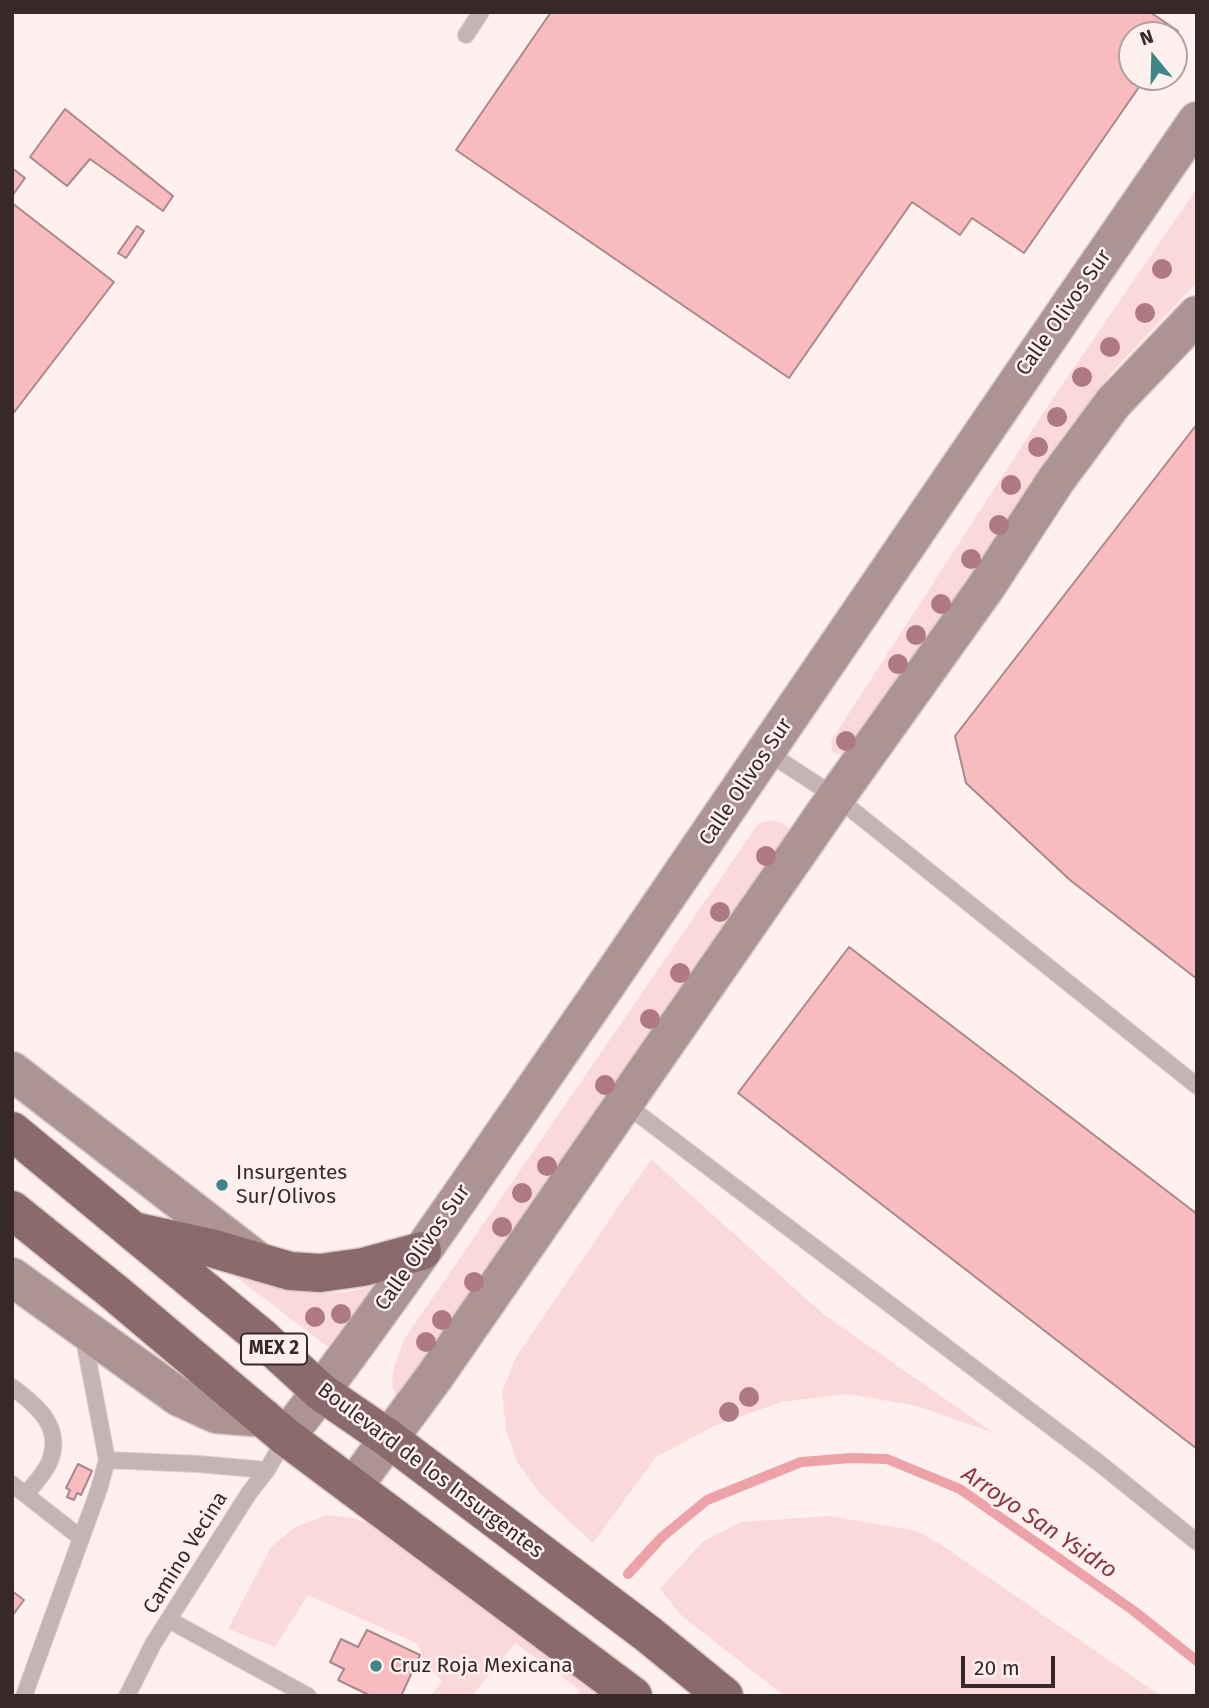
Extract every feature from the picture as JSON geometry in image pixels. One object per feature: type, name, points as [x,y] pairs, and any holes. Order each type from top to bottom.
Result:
[{"type":"highway","name":"Boulevard de los Insurgentes","points":[[12,1132],[261,1336],[321,1392],[388,1438],[648,1634],[724,1696]]},
{"type":"highway","name":"MEX 2","points":[[12,1210],[275,1428],[633,1696]]},
{"type":"highway","points":[[130,1230],[211,1248],[290,1271],[320,1273],[363,1267],[422,1251]]},
{"type":"main road","name":"Calle Olivos Sur","points":[[275,1428],[321,1392],[422,1251],[767,752],[1015,383],[1197,121]]},
{"type":"main road","points":[[353,1486],[435,1376],[836,797],[986,587],[1056,480],[1113,402],[1197,315]]},
{"type":"main road","points":[[12,1071],[260,1264]]},
{"type":"main road","points":[[12,1277],[179,1397],[216,1414],[275,1428]]},
{"type":"lane","points":[[466,35],[481,12]]},
{"type":"lane","points":[[767,752],[836,797],[1197,1086]]},
{"type":"lane","points":[[624,1103],[1099,1464],[1197,1542]]},
{"type":"lane","points":[[24,1696],[107,1460],[82,1328]]},
{"type":"lane","points":[[12,1387],[38,1406],[51,1426],[55,1440],[49,1464],[26,1495]]},
{"type":"lane","name":"Camino Vecina","points":[[127,1696],[153,1644],[249,1493],[267,1470],[275,1428]]},
{"type":"lane","points":[[107,1460],[267,1470]]},
{"type":"lane","points":[[12,1484],[81,1538]]},
{"type":"lane","points":[[169,1620],[308,1696]]},
{"type":"shaded area","points":[[1197,188],[1197,282],[1111,373],[850,752],[842,755],[832,752],[831,741],[1049,404]]},
{"type":"shaded area","points":[[770,820],[791,829],[399,1400],[392,1377],[405,1338],[758,824]]},
{"type":"shaded area","points":[[651,1159],[823,1314],[994,1433],[917,1406],[848,1394],[781,1402],[714,1426],[656,1457],[593,1543],[541,1495],[517,1462],[506,1429],[502,1392],[516,1357]]},
{"type":"shaded area","points":[[231,1273],[301,1291],[329,1293],[382,1283],[333,1351]]},
{"type":"shaded area","points":[[327,1515],[354,1518],[403,1538],[621,1696],[576,1696],[580,1690],[515,1643],[472,1696],[431,1696],[442,1681],[424,1662],[418,1644],[308,1595],[275,1647],[228,1629],[271,1547],[295,1527]]},
{"type":"shaded area","points":[[829,1516],[917,1531],[940,1544],[1161,1696],[784,1696],[681,1615],[660,1589],[703,1541],[741,1522]]},
{"type":"building","points":[[551,12],[1150,12],[1163,21],[1118,21],[1118,91],[1136,91],[1024,253],[972,218],[960,235],[912,202],[789,378],[456,150]]},
{"type":"building","points":[[65,109],[173,196],[163,211],[90,159],[67,186],[30,157]]},
{"type":"building","points":[[12,168],[25,178],[12,196]]},
{"type":"building","points":[[12,203],[114,282],[12,415]]},
{"type":"building","points":[[137,226],[144,231],[126,258],[118,253]]},
{"type":"building","points":[[1197,424],[1197,979],[1070,880],[966,783],[955,736]]},
{"type":"building","points":[[849,947],[1197,1214],[1197,1449],[738,1093]]},
{"type":"building","points":[[78,1464],[92,1471],[81,1495],[77,1493],[74,1500],[67,1497],[70,1490],[66,1488]]},
{"type":"building","points":[[12,1591],[24,1600],[12,1616]]},
{"type":"building","name":"Cruz Roja Mexicana","points":[[367,1630],[420,1655],[401,1696],[371,1696],[338,1680],[344,1669],[330,1662],[341,1639],[358,1647]]},
{"type":"waterway","name":"Arroyo San Ysidro","points":[[628,1574],[662,1537],[707,1500],[801,1462],[851,1458],[887,1459],[960,1489],[1134,1611],[1197,1661]]},
{"type":"place","name":"Insurgentes Sur/Olivos","points":[[222,1185]]},
{"type":"place","name":"Cruz Roja Mexicana","points":[[376,1666]]}]
